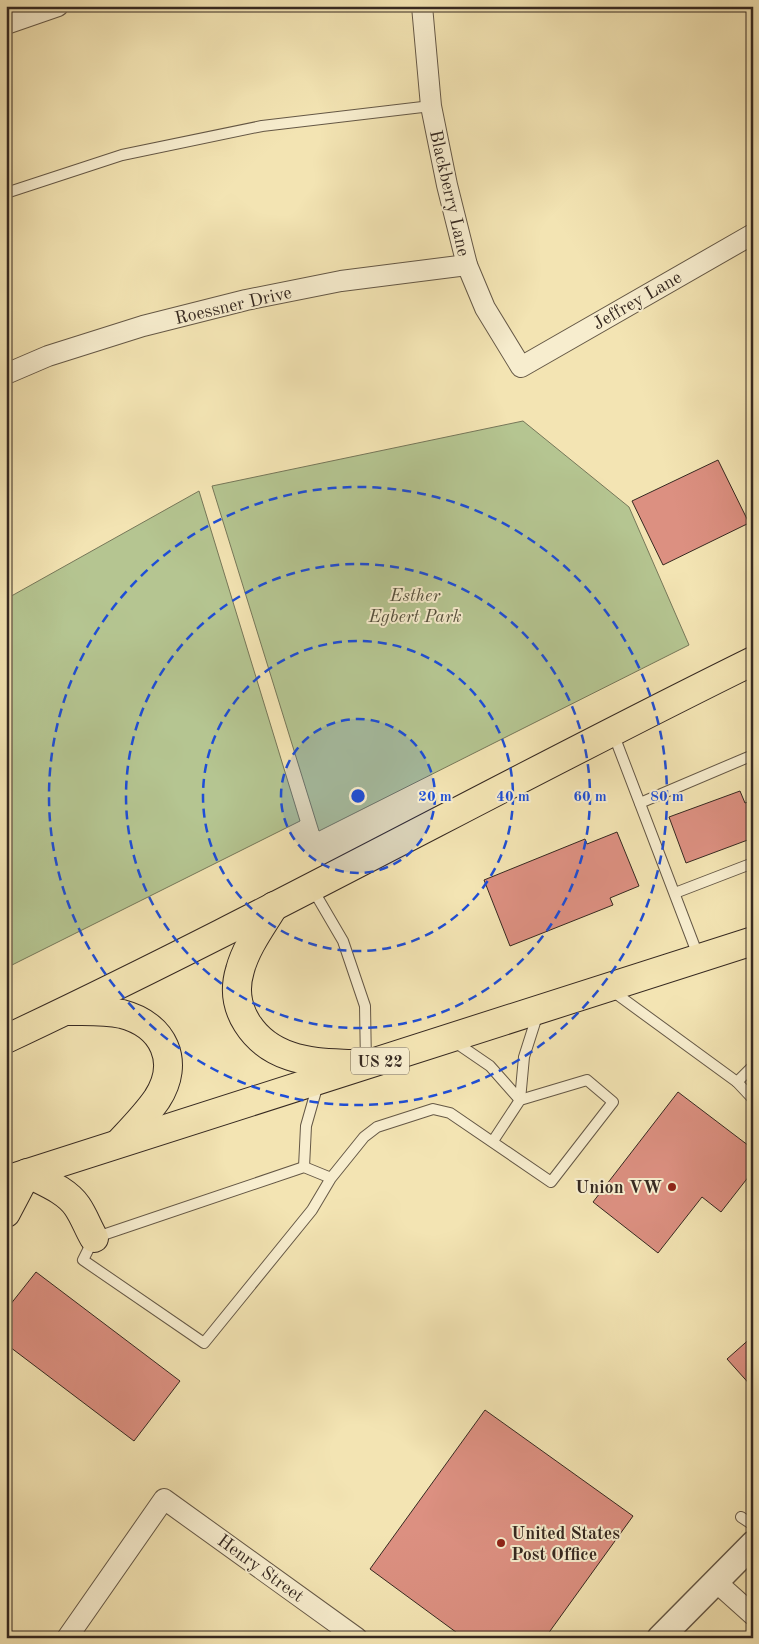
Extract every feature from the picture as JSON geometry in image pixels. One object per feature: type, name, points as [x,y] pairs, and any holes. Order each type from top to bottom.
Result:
[{"type":"highway","points":[[6,1039],[274,906],[753,661]]},
{"type":"highway","points":[[274,906],[248,949],[239,971],[237,992],[240,1011],[244,1021],[258,1038],[278,1051],[290,1056],[317,1062],[366,1065]]},
{"type":"highway","name":"US 22","points":[[17,1177],[753,941]]},
{"type":"highway","points":[[66,1010],[123,1014],[148,1026],[156,1033],[167,1051],[166,1075],[157,1098],[118,1144]]},
{"type":"highway","points":[[6,1213],[17,1177],[61,1191],[77,1206],[94,1238]]},
{"type":"street","points":[[6,24],[58,6]]},
{"type":"street","name":"Blackberry Lane","points":[[422,6],[430,106],[467,265],[485,308],[521,367]]},
{"type":"street","name":"Jeffrey Lane","points":[[521,367],[753,234]]},
{"type":"street","name":"Roessner Drive","points":[[6,374],[48,356],[143,326],[246,300],[341,281],[467,265]]},
{"type":"street","name":"Henry Street","points":[[67,1638],[164,1499],[357,1638]]},
{"type":"street","points":[[660,1638],[753,1544]]},
{"type":"street","points":[[715,1581],[753,1615]]},
{"type":"lane","points":[[6,193],[122,156],[253,128],[430,106]]},
{"type":"lane","points":[[613,732],[700,959]]},
{"type":"lane","points":[[640,803],[753,755]]},
{"type":"lane","points":[[675,892],[753,863]]},
{"type":"lane","points":[[311,887],[343,941],[365,1006],[366,1065]]},
{"type":"lane","points":[[608,988],[737,1082],[753,1099]]},
{"type":"lane","points":[[493,1141],[520,1100],[524,1057],[539,1010]]},
{"type":"lane","points":[[449,1038],[490,1066],[520,1100]]},
{"type":"lane","points":[[737,1082],[753,1066]]},
{"type":"lane","points":[[304,1167],[306,1126],[319,1080]]},
{"type":"lane","points":[[332,1178],[304,1167],[94,1238],[83,1260],[204,1343],[312,1210],[332,1178],[364,1137],[377,1127],[433,1109],[450,1114],[493,1141],[551,1182],[613,1102],[587,1080],[520,1100]]},
{"type":"lane","points":[[741,1517],[753,1525]]},
{"type":"green space","name":"Esther Egbert Park","points":[[523,421],[629,507],[689,645],[319,831],[212,486]]},
{"type":"green space","points":[[199,491],[300,821],[6,968],[6,599]]},
{"type":"building","points":[[718,460],[749,523],[663,565],[632,501]]},
{"type":"building","points":[[740,791],[745,803],[751,801],[753,804],[753,838],[686,863],[669,817]]},
{"type":"building","points":[[617,832],[639,886],[610,898],[613,905],[510,946],[484,880],[585,839],[587,844]]},
{"type":"building","points":[[678,1092],[753,1149],[753,1171],[721,1212],[702,1197],[658,1253],[593,1202]]},
{"type":"building","points":[[36,1272],[180,1381],[134,1441],[6,1344],[6,1310]]},
{"type":"building","points":[[753,1336],[753,1388],[727,1359]]},
{"type":"building","name":"United States Post Office","points":[[485,1410],[633,1516],[545,1638],[464,1638],[370,1569]]},
{"type":"place","name":"Union VW","points":[[672,1187]]},
{"type":"place","name":"United States Post Office","points":[[501,1543]]}]
